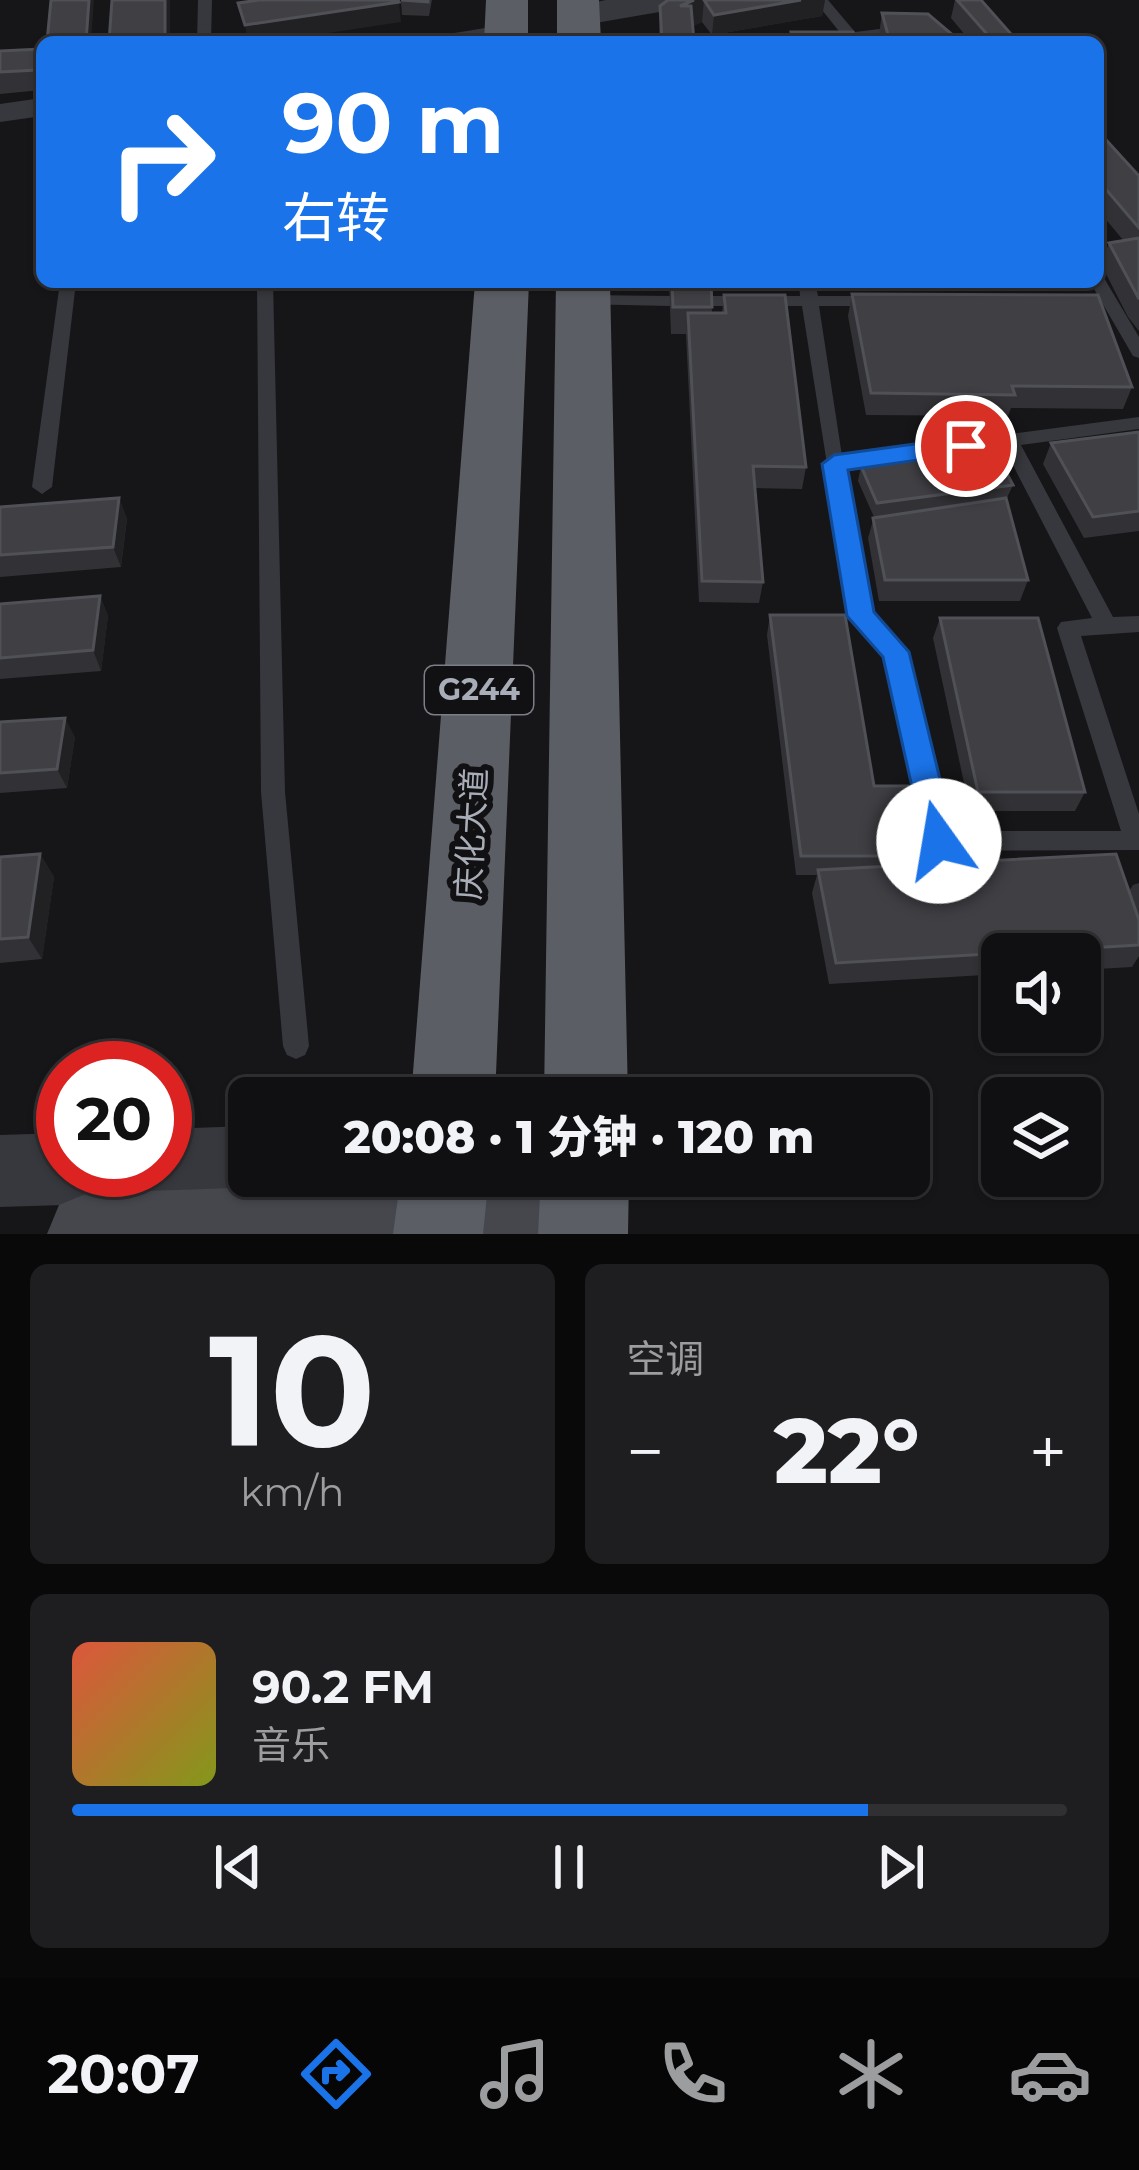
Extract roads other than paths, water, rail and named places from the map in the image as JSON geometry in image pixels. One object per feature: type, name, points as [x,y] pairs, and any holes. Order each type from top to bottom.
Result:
[{"type":"highway","name":"庆化大道","points":[[454,1077],[502,288]]},
{"type":"highway","points":[[583,291],[586,1077]]},
{"type":"main road","points":[[88,1234],[441,1210],[584,1208]]},
{"type":"street","points":[[578,19],[671,0]]},
{"type":"street","points":[[468,36],[506,25]]},
{"type":"street","points":[[0,113],[36,108]]},
{"type":"street","points":[[192,1164],[228,1163]]},
{"type":"street","points":[[0,1172],[36,1170]]},
{"type":"lane","points":[[204,36],[205,0]]},
{"type":"lane","points":[[821,0],[850,36]]},
{"type":"lane","points":[[859,36],[912,29],[942,36]]},
{"type":"lane","points":[[43,487],[67,288]]},
{"type":"lane","points":[[265,288],[273,792],[296,1046]]},
{"type":"lane","points":[[1101,288],[1139,352]]},
{"type":"lane","points":[[583,291],[670,301]]},
{"type":"lane","points":[[707,301],[808,292],[902,301]]},
{"type":"lane","points":[[808,292],[861,616],[896,652],[939,841],[1136,841],[1068,628],[1139,623]]},
{"type":"lane","points":[[1086,302],[1109,302]]},
{"type":"lane","points":[[834,464],[1139,423]]},
{"type":"lane","points":[[1010,440],[1107,626]]}]
